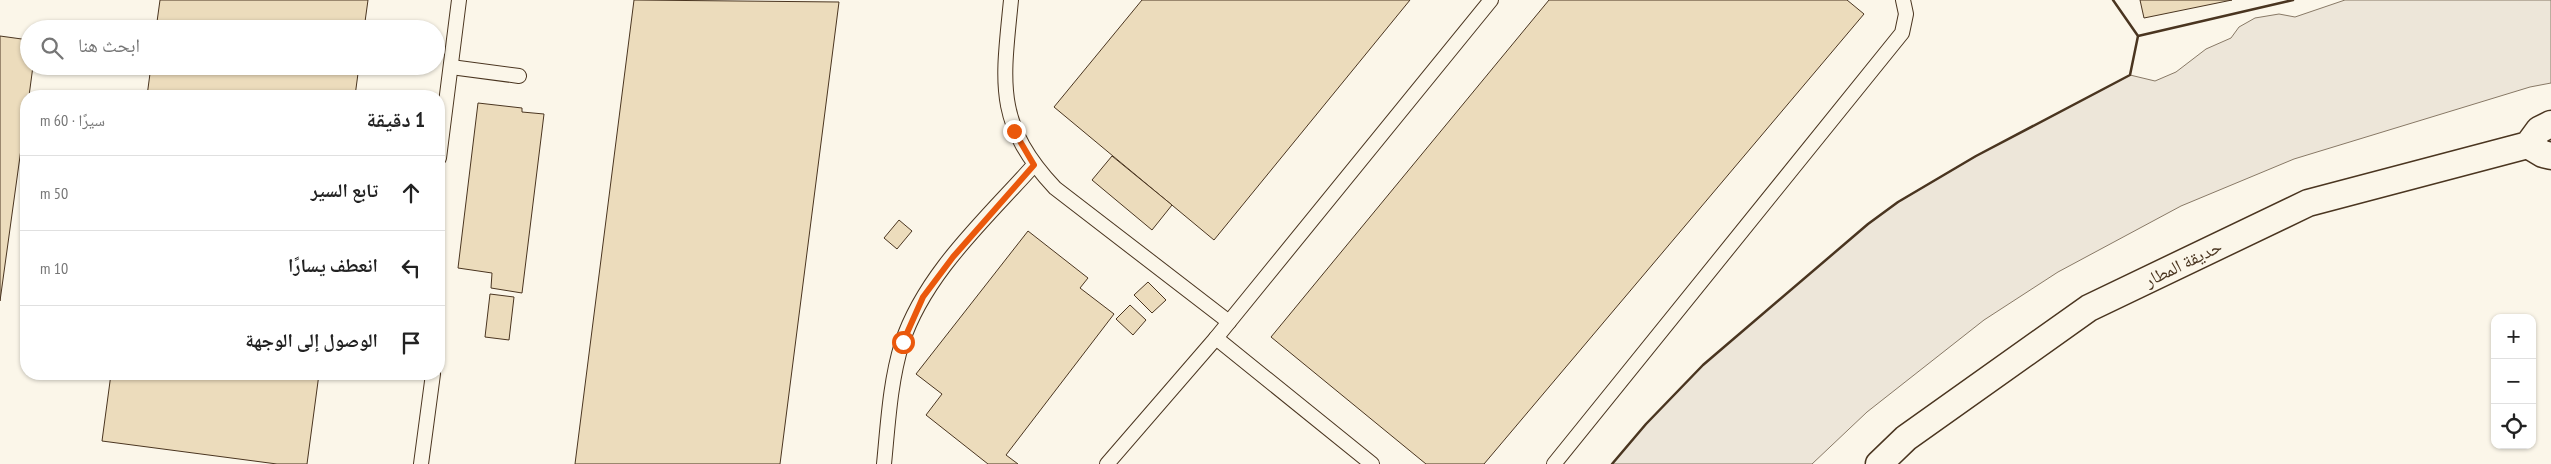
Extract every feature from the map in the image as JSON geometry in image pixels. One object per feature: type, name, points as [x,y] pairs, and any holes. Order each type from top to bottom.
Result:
[{"type":"street","name":"حديقة المطار","points":[[1879,464],[1906,438],[2089,308],[2308,202],[2540,151],[2539,130],[2551,124]]},
{"type":"lane","points":[[445,112],[460,0]]},
{"type":"lane","points":[[1011,0],[1005,94],[1014,131],[1034,165],[1055,188],[1229,322]]},
{"type":"lane","points":[[1107,464],[1216,338],[1491,0]]},
{"type":"lane","points":[[1554,464],[1902,33],[1906,14],[1902,0]]},
{"type":"lane","points":[[451,67],[518,76]]},
{"type":"lane","points":[[884,464],[892,391],[903,342],[923,297],[953,257],[1034,165]]},
{"type":"lane","points":[[1216,338],[1372,464]]},
{"type":"lane","points":[[421,464],[432,380]]},
{"type":"shaded area","points":[[2345,0],[2551,0],[2551,83],[2530,87],[2294,159],[2181,206],[2058,272],[1984,320],[1867,412],[1812,464],[1612,464],[1646,424],[1703,365],[1868,224],[1898,202],[1976,156],[2130,75],[2155,81],[2176,72],[2206,49],[2231,38],[2239,27],[2255,18],[2279,14],[2295,17]]},
{"type":"building","points":[[160,0],[368,0],[365,20],[157,20]]},
{"type":"building","points":[[634,0],[839,2],[780,464],[575,464]]},
{"type":"building","points":[[1142,0],[1410,0],[1214,240],[1054,107]]},
{"type":"building","points":[[1549,0],[1847,0],[1864,14],[1484,464],[1426,464],[1271,337]]},
{"type":"building","points":[[2140,0],[2232,0],[2144,18]]},
{"type":"building","points":[[0,36],[20,39],[20,75],[32,75],[30,90],[20,90],[20,156],[0,301]]},
{"type":"building","points":[[150,75],[358,75],[356,90],[148,90]]},
{"type":"building","points":[[478,103],[522,108],[522,112],[544,114],[522,293],[491,288],[492,273],[458,268]]},
{"type":"building","points":[[1112,156],[1172,205],[1152,230],[1092,180]]},
{"type":"building","points":[[899,220],[912,231],[897,249],[884,238]]},
{"type":"building","points":[[1028,231],[1088,278],[1080,288],[1114,314],[1006,455],[1018,464],[988,464],[926,415],[942,394],[916,374]]},
{"type":"building","points":[[1148,282],[1166,300],[1152,313],[1134,295]]},
{"type":"building","points":[[490,294],[514,297],[509,340],[485,337]]},
{"type":"building","points":[[1130,305],[1146,320],[1133,335],[1116,319]]},
{"type":"building","points":[[110,380],[318,380],[307,464],[277,464],[102,441]]},
{"type":"wall","points":[[1612,464],[1646,424],[1703,365],[1868,224],[1898,202],[1976,156],[2130,75],[2138,36],[2113,0]]},
{"type":"wall","points":[[2138,36],[2293,0]]},
{"type":"route","points":[[903,342],[923,297],[953,257],[1034,165],[1014,131]]}]
